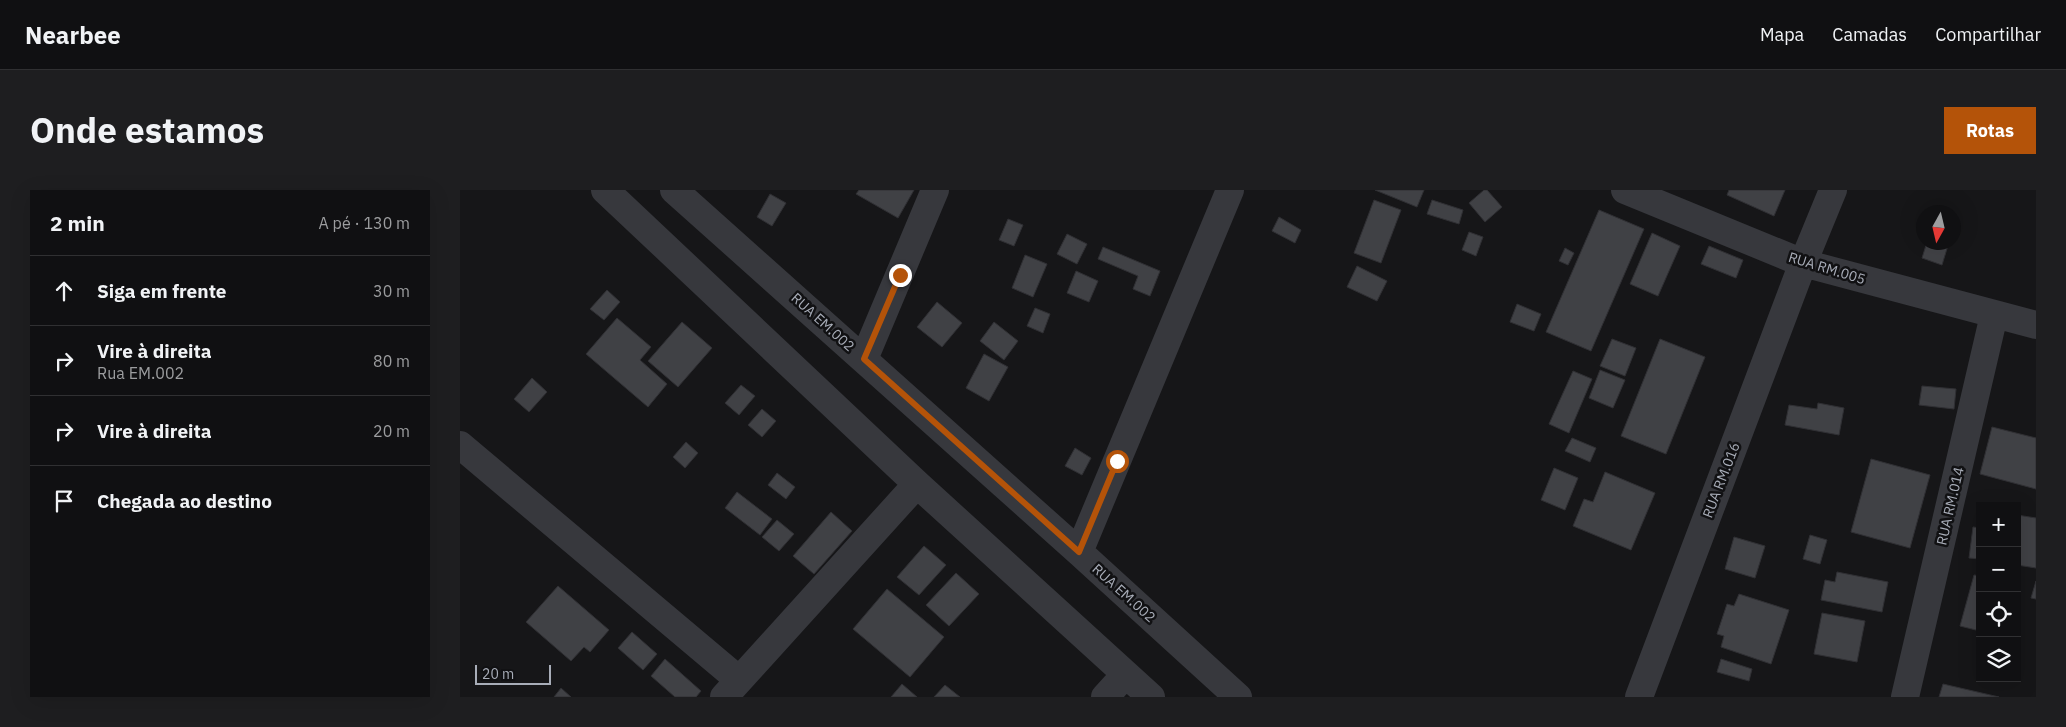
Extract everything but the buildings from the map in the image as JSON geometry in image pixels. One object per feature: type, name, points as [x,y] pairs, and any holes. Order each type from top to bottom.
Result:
[{"type":"street","points":[[605,190],[917,484],[1151,697]]},
{"type":"street","name":"RUA EM.002","points":[[674,190],[1079,552],[1238,697]]},
{"type":"street","points":[[864,359],[935,190]]},
{"type":"street","points":[[1079,552],[1230,190]]},
{"type":"street","name":"RUA RM.005","points":[[1625,190],[1803,263],[1994,315],[2036,324]]},
{"type":"street","name":"RUA RM.016","points":[[1639,697],[1803,263],[1834,190]]},
{"type":"street","name":"RUA RM.014","points":[[1905,697],[1994,315]]},
{"type":"street","points":[[460,445],[731,688],[917,484]]},
{"type":"street","points":[[1105,697],[1125,674]]},
{"type":"route","points":[[900,275],[864,359],[1079,552],[1117,461]]}]
